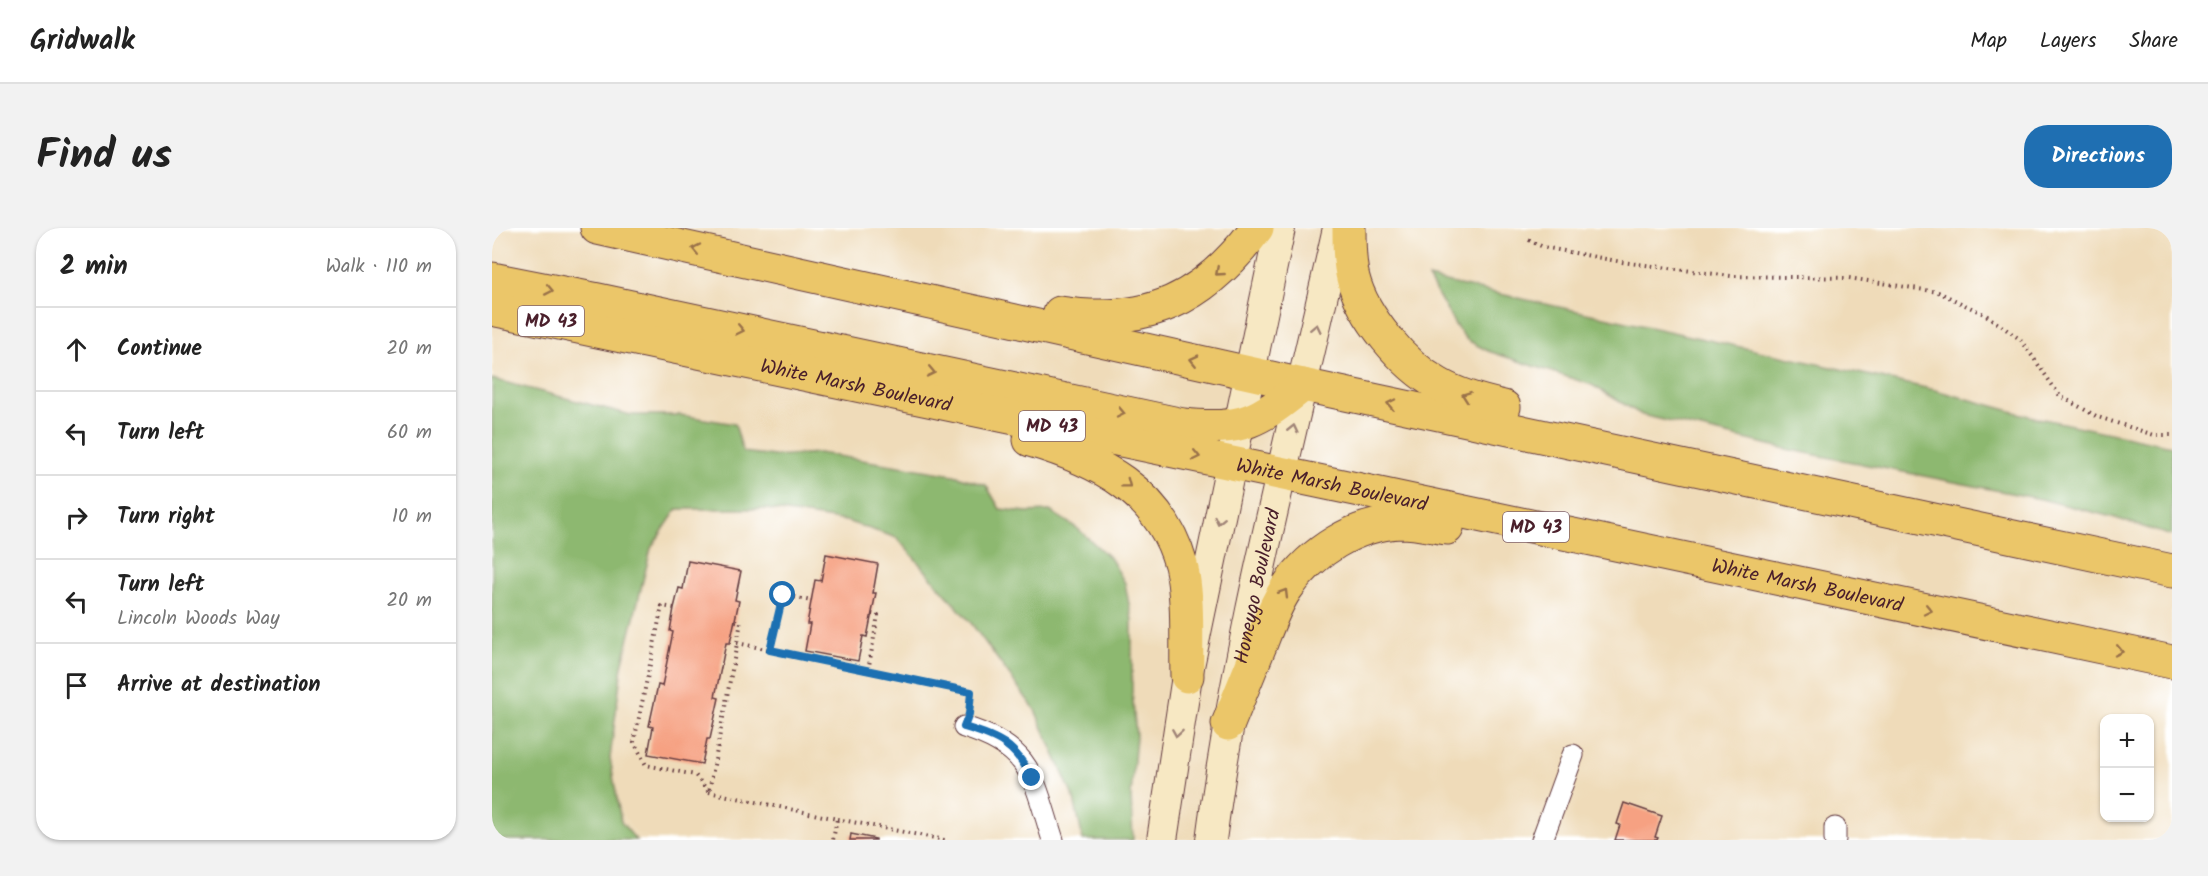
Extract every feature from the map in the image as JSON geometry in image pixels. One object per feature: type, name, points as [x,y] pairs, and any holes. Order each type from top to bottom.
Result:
[{"type":"highway","points":[[597,228],[1303,385],[2172,571]]},
{"type":"highway","points":[[753,261],[960,292],[1076,315],[1116,316],[1153,309],[1185,296],[1228,264],[1257,228]]},
{"type":"highway","points":[[1349,228],[1354,279],[1364,306],[1379,328],[1416,369],[1439,385],[1461,395],[1483,402],[1771,464],[2029,527],[2113,558]]},
{"type":"highway","points":[[492,279],[1161,421],[1209,428],[1240,424],[1268,413],[1303,385]]},
{"type":"highway","name":"White Marsh Boulevard","points":[[492,309],[2172,662]]},
{"type":"highway","points":[[610,334],[688,364],[1059,448],[1107,470],[1149,502],[1173,543],[1181,567],[1185,596],[1187,676]]},
{"type":"highway","points":[[1228,724],[1271,616],[1285,590],[1300,570],[1339,540],[1352,532],[1374,526],[1402,522],[1789,580]]},
{"type":"main road","points":[[1162,840],[1187,676],[1280,228]]},
{"type":"main road","name":"Honeygo Boulevard","points":[[1211,840],[1228,724],[1338,228]]},
{"type":"street","points":[[964,727],[988,734],[1010,747],[1022,759],[1042,802],[1053,840]]},
{"type":"street","points":[[1542,840],[1573,755]]},
{"type":"path","points":[[1529,240],[1544,247],[1622,262],[1720,275],[1849,278],[1938,292],[1986,315],[2021,340],[2060,396],[2098,417],[2154,435],[2172,435]]},
{"type":"path","points":[[770,650],[783,595],[811,601]]},
{"type":"path","points":[[674,608],[662,606],[634,742],[646,765],[695,775],[709,792],[944,840]]},
{"type":"path","points":[[868,671],[878,615],[872,614]]},
{"type":"path","points":[[709,792],[741,622],[735,621]]},
{"type":"path","points":[[737,643],[971,692],[969,714],[964,727]]},
{"type":"path","points":[[833,840],[837,819]]},
{"type":"green space","points":[[1428,278],[1935,390],[2029,416],[2172,446],[2172,536],[2112,517],[2041,499],[1791,450],[1642,415],[1592,385],[1488,351],[1467,340],[1457,328]]},
{"type":"green space","points":[[492,379],[631,415],[680,415],[735,424],[743,452],[774,456],[819,453],[954,475],[986,485],[1000,509],[1027,512],[1050,511],[1077,528],[1111,559],[1125,583],[1132,620],[1132,691],[1136,736],[1131,796],[1133,840],[1083,840],[1074,799],[1035,710],[971,623],[897,538],[846,521],[767,509],[677,509],[651,548],[622,666],[610,758],[621,822],[636,840],[492,840]]},
{"type":"building","points":[[826,554],[878,564],[873,593],[876,593],[867,637],[863,636],[858,661],[805,651],[815,580],[821,581]]},
{"type":"building","points":[[688,561],[741,571],[735,600],[739,601],[730,643],[726,643],[715,697],[719,698],[702,764],[648,754],[653,727],[649,726],[658,685],[662,686],[673,632],[670,631],[674,608],[679,588],[683,589]]},
{"type":"building","points":[[1624,803],[1662,816],[1655,837],[1658,838],[1657,840],[1615,840],[1620,825],[1617,824]]},
{"type":"building","points":[[851,834],[876,839],[876,840],[850,840]]},
{"type":"route","points":[[783,595],[770,650],[971,692],[969,714],[964,727],[988,734],[1010,747],[1022,759],[1032,778]]}]
